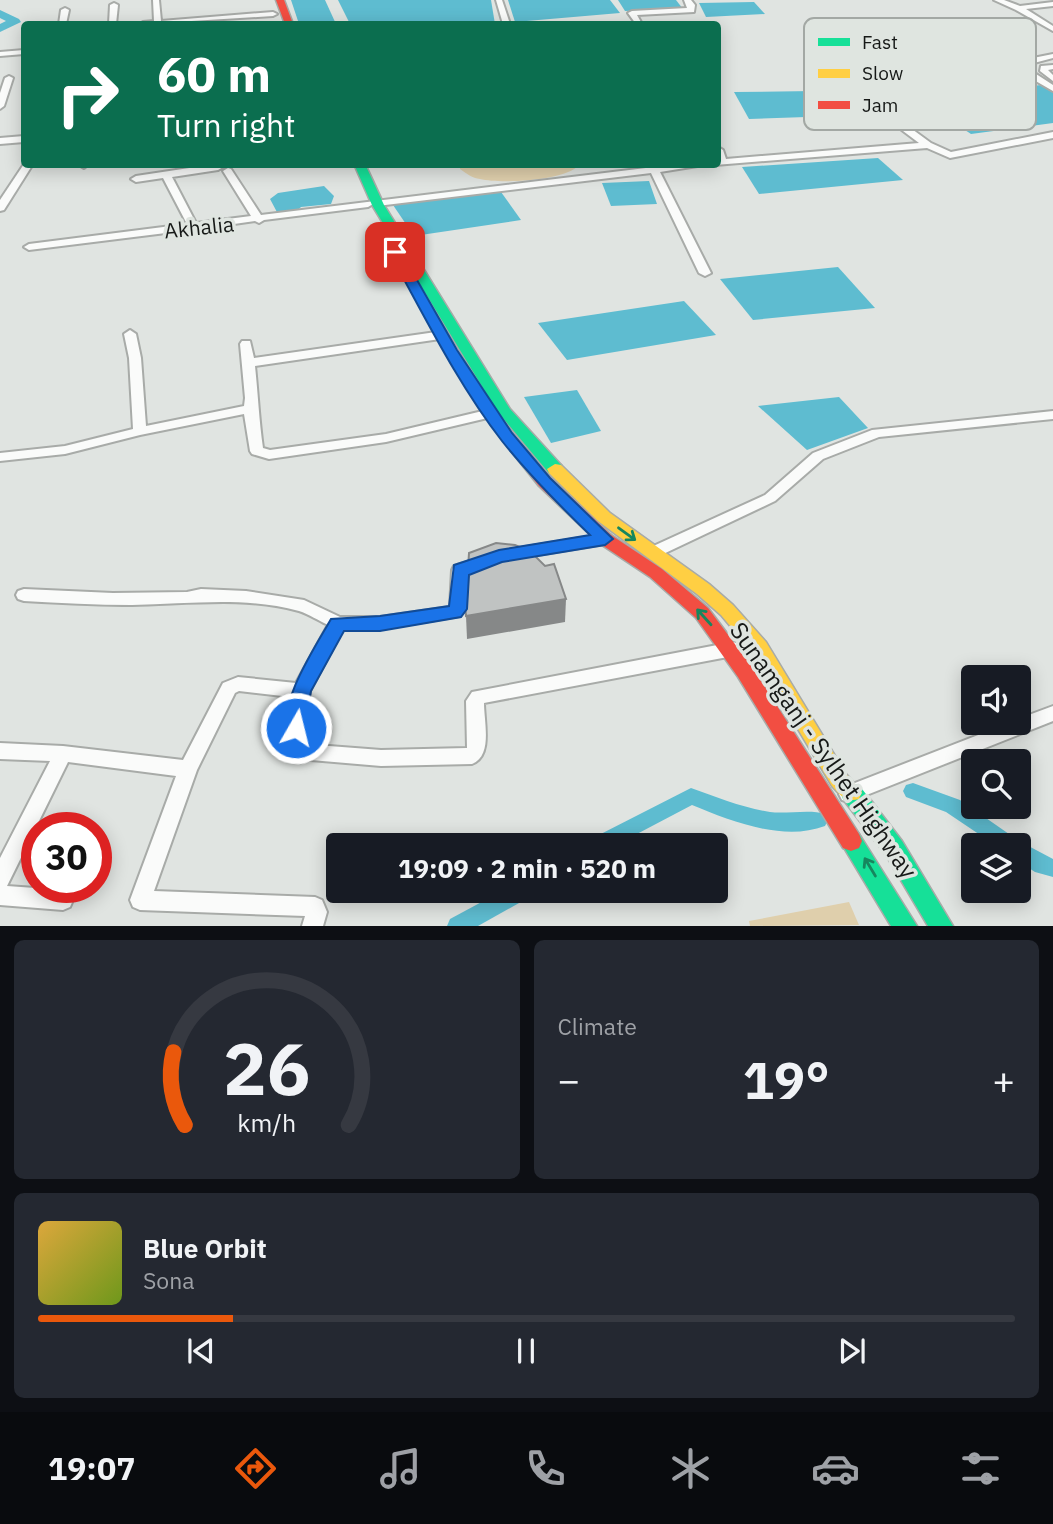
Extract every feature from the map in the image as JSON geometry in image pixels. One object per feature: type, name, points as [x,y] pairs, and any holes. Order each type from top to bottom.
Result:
[{"type":"main road","name":"Sunamganj - Sylhet Highway","points":[[351,168],[504,411],[563,478],[596,509],[727,610],[758,647],[839,780],[853,792],[914,881],[941,926]]},
{"type":"main road","name":"Sunamganj - Sylhet Highway","points":[[360,168],[373,203],[443,335],[506,436],[545,482],[605,539],[656,573],[702,613],[730,649],[905,926]]},
{"type":"street","points":[[156,0],[158,21]]},
{"type":"street","points":[[499,0],[506,21]]},
{"type":"street","points":[[637,21],[632,13],[691,10],[687,0]]},
{"type":"street","points":[[997,0],[1019,8],[1035,18]]},
{"type":"street","points":[[1019,8],[1053,4]]},
{"type":"street","points":[[112,21],[114,5]]},
{"type":"street","points":[[63,21],[65,10]]},
{"type":"street","points":[[183,21],[276,10]]},
{"type":"street","points":[[1036,18],[1053,29]]},
{"type":"street","points":[[0,54],[21,52]]},
{"type":"street","points":[[1053,67],[1044,68],[1053,79]]},
{"type":"street","points":[[0,106],[9,78]]},
{"type":"street","points":[[1036,78],[1053,89]]},
{"type":"street","points":[[908,130],[928,145],[950,155],[1053,135]]},
{"type":"street","points":[[0,141],[21,139]]},
{"type":"street","points":[[721,163],[928,145]]},
{"type":"street","points":[[0,208],[26,168]]},
{"type":"street","points":[[595,168],[599,175]]},
{"type":"street","name":"Akhalia","points":[[29,247],[671,168]]},
{"type":"street","points":[[136,179],[223,169],[259,220]]},
{"type":"street","points":[[654,170],[705,273]]},
{"type":"street","points":[[167,176],[194,228]]},
{"type":"street","points":[[130,334],[135,358],[140,431]]},
{"type":"street","points":[[248,363],[443,335]]},
{"type":"street","points":[[246,344],[252,398],[250,409],[257,451],[269,455],[386,438],[491,413]]},
{"type":"street","points":[[0,457],[65,450],[140,431],[250,409]]},
{"type":"street","points":[[654,552],[770,498],[818,456],[877,433],[1053,415]]},
{"type":"street","points":[[24,595],[113,599],[187,598],[201,595],[246,597],[304,606],[338,624],[380,624],[454,612],[458,609],[460,570],[499,556],[605,539]]},
{"type":"street","points":[[338,624],[301,691],[293,747],[299,751],[381,758],[472,756],[476,751],[475,701],[478,697],[730,649],[758,647]]},
{"type":"street","points":[[301,691],[233,685],[229,688],[188,769],[140,900],[316,907],[312,926]]},
{"type":"street","points":[[828,801],[1053,713]]},
{"type":"street","points":[[0,751],[63,754],[188,769]]},
{"type":"street","points":[[0,879],[63,754]]},
{"type":"street","points":[[0,895],[21,897]]},
{"type":"shaded area","points":[[575,168],[547,178],[502,181],[474,178],[460,169]]},
{"type":"shaded area","points":[[849,902],[859,925],[750,926],[749,921]]},
{"type":"water","points":[[291,0],[325,0],[335,21],[298,21]]},
{"type":"water","points":[[338,0],[491,0],[494,21],[348,21]]},
{"type":"water","points":[[508,0],[610,0],[620,13],[527,21],[515,21]]},
{"type":"water","points":[[618,0],[676,0],[683,9],[625,11]]},
{"type":"water","points":[[754,2],[765,14],[706,17],[699,3]]},
{"type":"water","points":[[1041,85],[1053,92],[1053,123],[1036,125],[1036,86]]},
{"type":"water","points":[[804,91],[804,117],[749,119],[734,92]]},
{"type":"water","points":[[965,130],[1001,130],[971,134]]},
{"type":"water","points":[[878,158],[903,180],[759,194],[742,167]]},
{"type":"water","points":[[649,181],[657,204],[611,206],[602,183]]},
{"type":"water","points":[[324,186],[334,196],[331,204],[301,207],[297,211],[278,214],[270,199],[278,193]]},
{"type":"water","points":[[501,192],[521,220],[414,236],[393,205]]},
{"type":"water","points":[[838,267],[875,308],[753,320],[720,279]]},
{"type":"water","points":[[684,301],[716,335],[567,360],[538,323]]},
{"type":"water","points":[[577,390],[601,431],[551,443],[524,397]]},
{"type":"water","points":[[839,397],[868,428],[807,450],[758,406]]},
{"type":"building","points":[[496,543],[515,545],[530,551],[545,566],[554,564],[566,599],[466,616],[464,591],[467,586],[469,553]]},
{"type":"waterway","points":[[0,13],[15,22],[0,28]]},
{"type":"waterway","points":[[913,791],[953,806],[993,833]]},
{"type":"waterway","points":[[621,833],[691,796],[753,817],[785,822],[818,820]]},
{"type":"waterway","points":[[1031,858],[1053,868]]},
{"type":"waterway","points":[[457,926],[499,903]]},
{"type":"traffic: fast","points":[[361,168],[378,205],[504,411],[555,469]]},
{"type":"traffic: fast","points":[[851,792],[894,848],[941,926]]},
{"type":"traffic: fast","points":[[851,841],[905,926]]},
{"type":"traffic: slow","points":[[555,469],[604,517],[703,589],[727,610],[759,647],[839,780],[851,792]]},
{"type":"traffic: jam","points":[[280,0],[288,21]]},
{"type":"traffic: jam","points":[[516,447],[545,482],[605,539],[656,573],[702,613],[745,672],[851,841]]},
{"type":"route","points":[[296,728],[301,691],[338,624],[380,624],[454,612],[458,609],[457,577],[460,570],[499,556],[605,539],[545,482],[506,436],[450,350],[395,252]]}]
